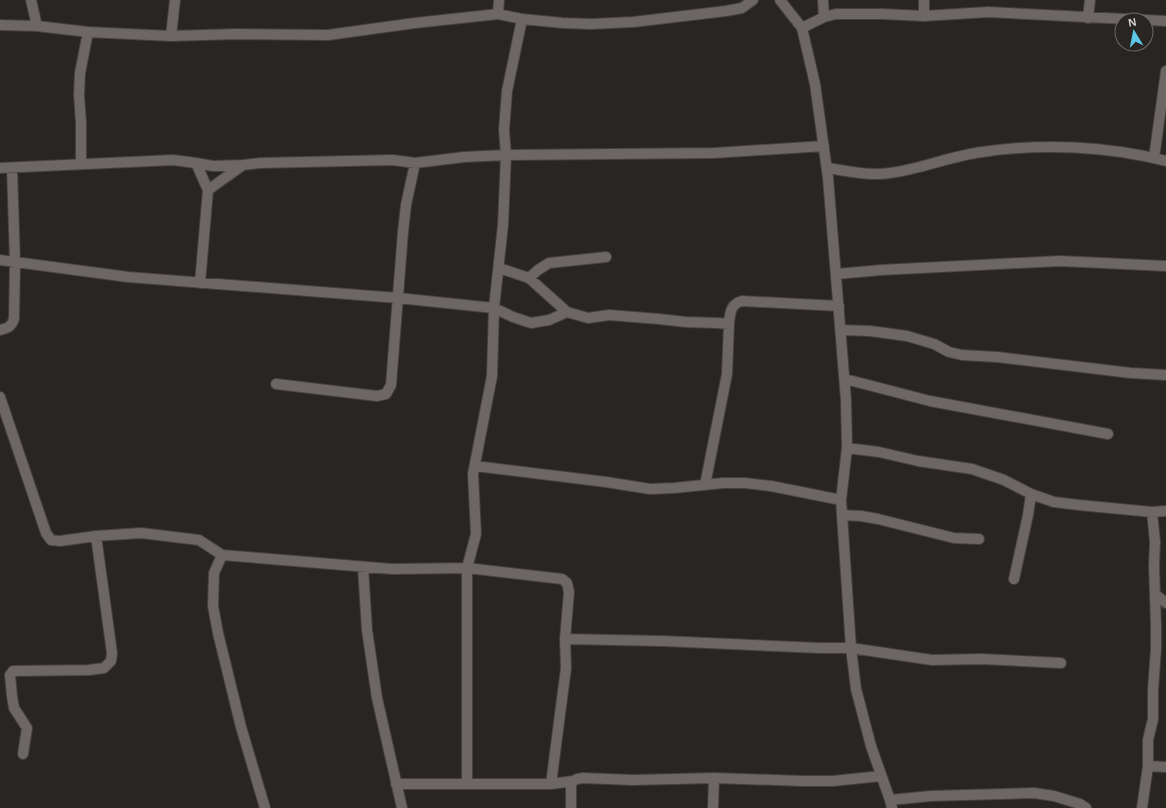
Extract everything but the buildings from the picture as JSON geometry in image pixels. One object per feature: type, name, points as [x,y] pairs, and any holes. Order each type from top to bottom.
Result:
[{"type":"street","points":[[31,0],[37,26]]},
{"type":"street","points":[[170,36],[175,0]]},
{"type":"street","points":[[498,14],[499,0]]},
{"type":"street","points":[[0,26],[37,26],[88,32],[170,36],[236,34],[328,35],[414,23],[498,14],[562,23],[592,24],[633,22],[726,11],[742,8],[753,0]]},
{"type":"street","points":[[780,0],[802,28],[815,84],[824,146],[837,274],[845,379],[847,448],[841,500],[851,648],[856,689],[870,746],[891,804],[931,796],[1034,793],[1054,796],[1080,804],[1086,808]]},
{"type":"street","points":[[823,0],[824,17]]},
{"type":"street","points":[[924,0],[924,16]]},
{"type":"street","points":[[1088,18],[1090,0]]},
{"type":"street","points":[[802,28],[824,17],[836,14],[924,16],[988,12],[1166,21]]},
{"type":"street","points":[[467,784],[467,568],[476,534],[473,474],[492,376],[494,308],[503,225],[506,155],[504,130],[507,91],[522,18]]},
{"type":"street","points":[[81,164],[79,95],[80,73],[88,32]]},
{"type":"street","points":[[1154,158],[1166,70]]},
{"type":"street","points":[[0,168],[173,160],[196,162],[213,166],[243,165],[260,162],[385,160],[415,163],[464,157],[506,155],[714,153],[824,146]]},
{"type":"street","points":[[827,168],[871,174],[890,173],[982,152],[1059,147],[1107,150],[1166,161]]},
{"type":"street","points":[[196,162],[208,190],[200,282]]},
{"type":"street","points":[[276,384],[377,396],[386,394],[391,385],[406,205],[415,163]]},
{"type":"street","points":[[208,190],[243,165]]},
{"type":"street","points":[[0,330],[11,326],[14,319],[15,262],[12,168]]},
{"type":"street","points":[[529,278],[549,263],[606,257]]},
{"type":"street","points":[[0,260],[104,274],[398,298],[494,308],[513,317],[531,323],[549,320],[567,312]]},
{"type":"street","points":[[837,274],[896,269],[1028,264],[1060,261],[1166,266]]},
{"type":"street","points":[[499,268],[529,278],[567,312],[588,318],[609,315],[686,322],[729,324]]},
{"type":"street","points":[[705,485],[727,374],[729,324],[732,306],[737,302],[742,301],[839,306]]},
{"type":"street","points":[[841,330],[870,331],[907,336],[934,344],[949,352],[962,355],[997,357],[1131,373],[1166,375]]},
{"type":"street","points":[[845,379],[930,400],[1108,434]]},
{"type":"street","points":[[0,397],[46,533],[51,540],[60,541],[96,536],[141,533],[199,540],[222,556],[406,570],[467,568],[562,579],[567,583],[570,592],[565,639],[566,668],[551,784]]},
{"type":"street","points":[[847,448],[879,452],[918,461],[972,469],[1004,480],[1032,494],[1054,502],[1079,506],[1152,512],[1166,511]]},
{"type":"street","points":[[475,466],[606,482],[650,489],[730,483],[771,486],[841,500]]},
{"type":"street","points":[[1014,579],[1032,494]]},
{"type":"street","points":[[1142,808],[1148,766],[1148,740],[1153,719],[1156,626],[1154,566],[1155,542],[1152,512]]},
{"type":"street","points":[[842,515],[878,519],[954,538],[979,539]]},
{"type":"street","points":[[23,754],[27,728],[14,708],[10,675],[13,671],[89,670],[104,668],[111,661],[112,653],[96,536]]},
{"type":"street","points":[[222,556],[214,573],[213,606],[218,633],[241,727],[265,808]]},
{"type":"street","points":[[363,567],[367,630],[377,698],[402,808]]},
{"type":"street","points":[[1155,594],[1166,603]]},
{"type":"street","points":[[1156,626],[1166,617]]},
{"type":"street","points":[[565,639],[851,648],[932,660],[1061,663]]},
{"type":"street","points":[[1148,766],[1166,767]]},
{"type":"street","points":[[396,784],[551,784],[573,781],[577,778],[633,780],[714,778],[833,781],[881,776]]},
{"type":"street","points":[[713,808],[714,778]]},
{"type":"street","points":[[571,808],[571,785],[573,781]]}]
